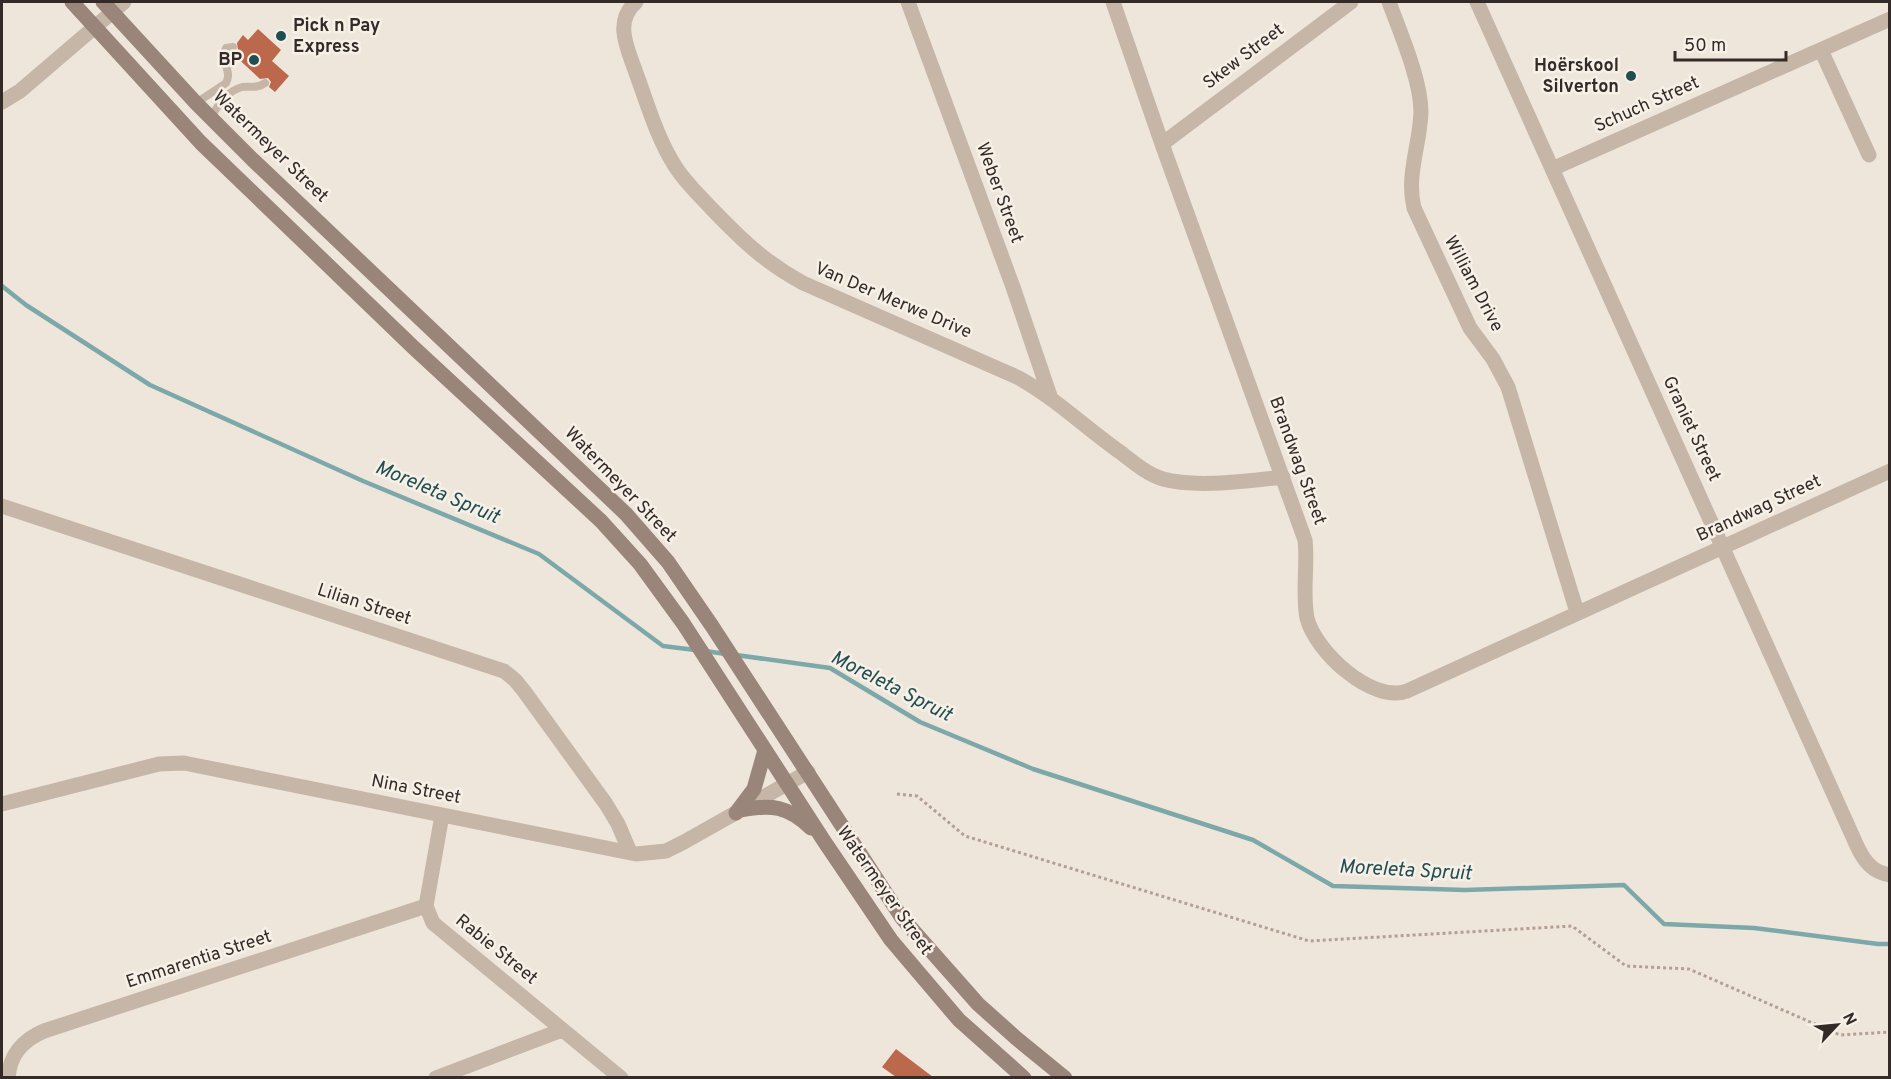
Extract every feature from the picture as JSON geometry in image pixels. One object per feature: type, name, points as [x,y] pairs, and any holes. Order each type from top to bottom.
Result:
[{"type":"main road","name":"Watermeyer Street","points":[[72,2],[201,143],[413,347],[601,521],[640,564],[683,623],[891,940],[959,1020],[1024,1077]]},
{"type":"main road","name":"Watermeyer Street","points":[[108,6],[211,118],[626,514],[668,561],[902,918],[942,966],[978,1004],[1065,1077]]},
{"type":"main road","points":[[738,812],[754,789],[765,750]]},
{"type":"main road","points":[[738,812],[771,806],[786,810],[798,816],[824,841]]},
{"type":"street","points":[[2,102],[20,91],[94,27],[108,6],[124,2]]},
{"type":"street","name":"Van Der Merwe Drive","points":[[636,2],[624,19],[624,36],[666,150],[685,179],[759,256],[773,267],[802,283],[1000,369],[1035,387],[1140,467],[1163,479],[1191,483],[1283,477]]},
{"type":"street","name":"Weber Street","points":[[908,2],[1017,298],[1051,399]]},
{"type":"street","name":"Brandwag Street","points":[[1113,2],[1305,540],[1306,606],[1309,622],[1324,648],[1345,670],[1374,688],[1397,694],[1407,691],[1890,471]]},
{"type":"street","name":"Skew Street","points":[[1162,144],[1351,2]]},
{"type":"street","name":"William Drive","points":[[1389,2],[1416,83],[1420,104],[1410,189],[1414,208],[1470,328],[1493,359],[1508,387],[1577,612]]},
{"type":"street","name":"Graniet Street","points":[[1477,2],[1853,838],[1866,862],[1873,869],[1890,874]]},
{"type":"street","name":"Schuch Street","points":[[1552,169],[1890,19]]},
{"type":"street","points":[[1821,50],[1869,155]]},
{"type":"street","name":"Lilian Street","points":[[2,506],[504,671],[524,691],[606,804],[630,852]]},
{"type":"street","name":"Nina Street","points":[[2,804],[159,764],[193,764],[646,854],[666,851],[808,772]]},
{"type":"street","points":[[426,906],[442,815]]},
{"type":"street","name":"Rabie Street","points":[[426,906],[433,923],[443,933],[621,1077]]},
{"type":"street","name":"Emmarentia Street","points":[[8,1077],[12,1059],[20,1046],[29,1038],[44,1031],[426,906]]},
{"type":"street","points":[[436,1077],[562,1030]]},
{"type":"lane","points":[[196,103],[226,83],[228,72],[223,56],[226,48],[233,47]]},
{"type":"lane","points":[[211,118],[231,92],[243,87],[258,87],[265,83]]},
{"type":"path","points":[[897,794],[917,796],[965,836],[1310,941],[1572,926],[1626,966],[1689,969],[1840,1035],[1890,1032]]},
{"type":"building","points":[[258,29],[281,50],[272,61],[289,76],[275,92],[269,87],[271,82],[268,78],[260,79],[232,53],[238,50],[237,43],[243,35],[248,40]]},
{"type":"building","points":[[896,1049],[933,1077],[896,1077],[882,1067]]},
{"type":"waterway","name":"Moreleta Spruit","points":[[2,286],[26,305],[150,385],[363,481],[539,554],[663,646],[695,650]]},
{"type":"waterway","name":"Moreleta Spruit","points":[[706,651],[725,654]]},
{"type":"waterway","name":"Moreleta Spruit","points":[[736,655],[830,668],[920,722],[1033,769],[1253,840],[1333,886],[1465,890],[1624,885],[1664,924],[1754,928],[1890,944]]},
{"type":"place","name":"Pick n Pay Express","points":[[281,36]]},
{"type":"place","name":"BP","points":[[254,60]]},
{"type":"place","name":"Hoërskool Silverton","points":[[1631,76]]}]
